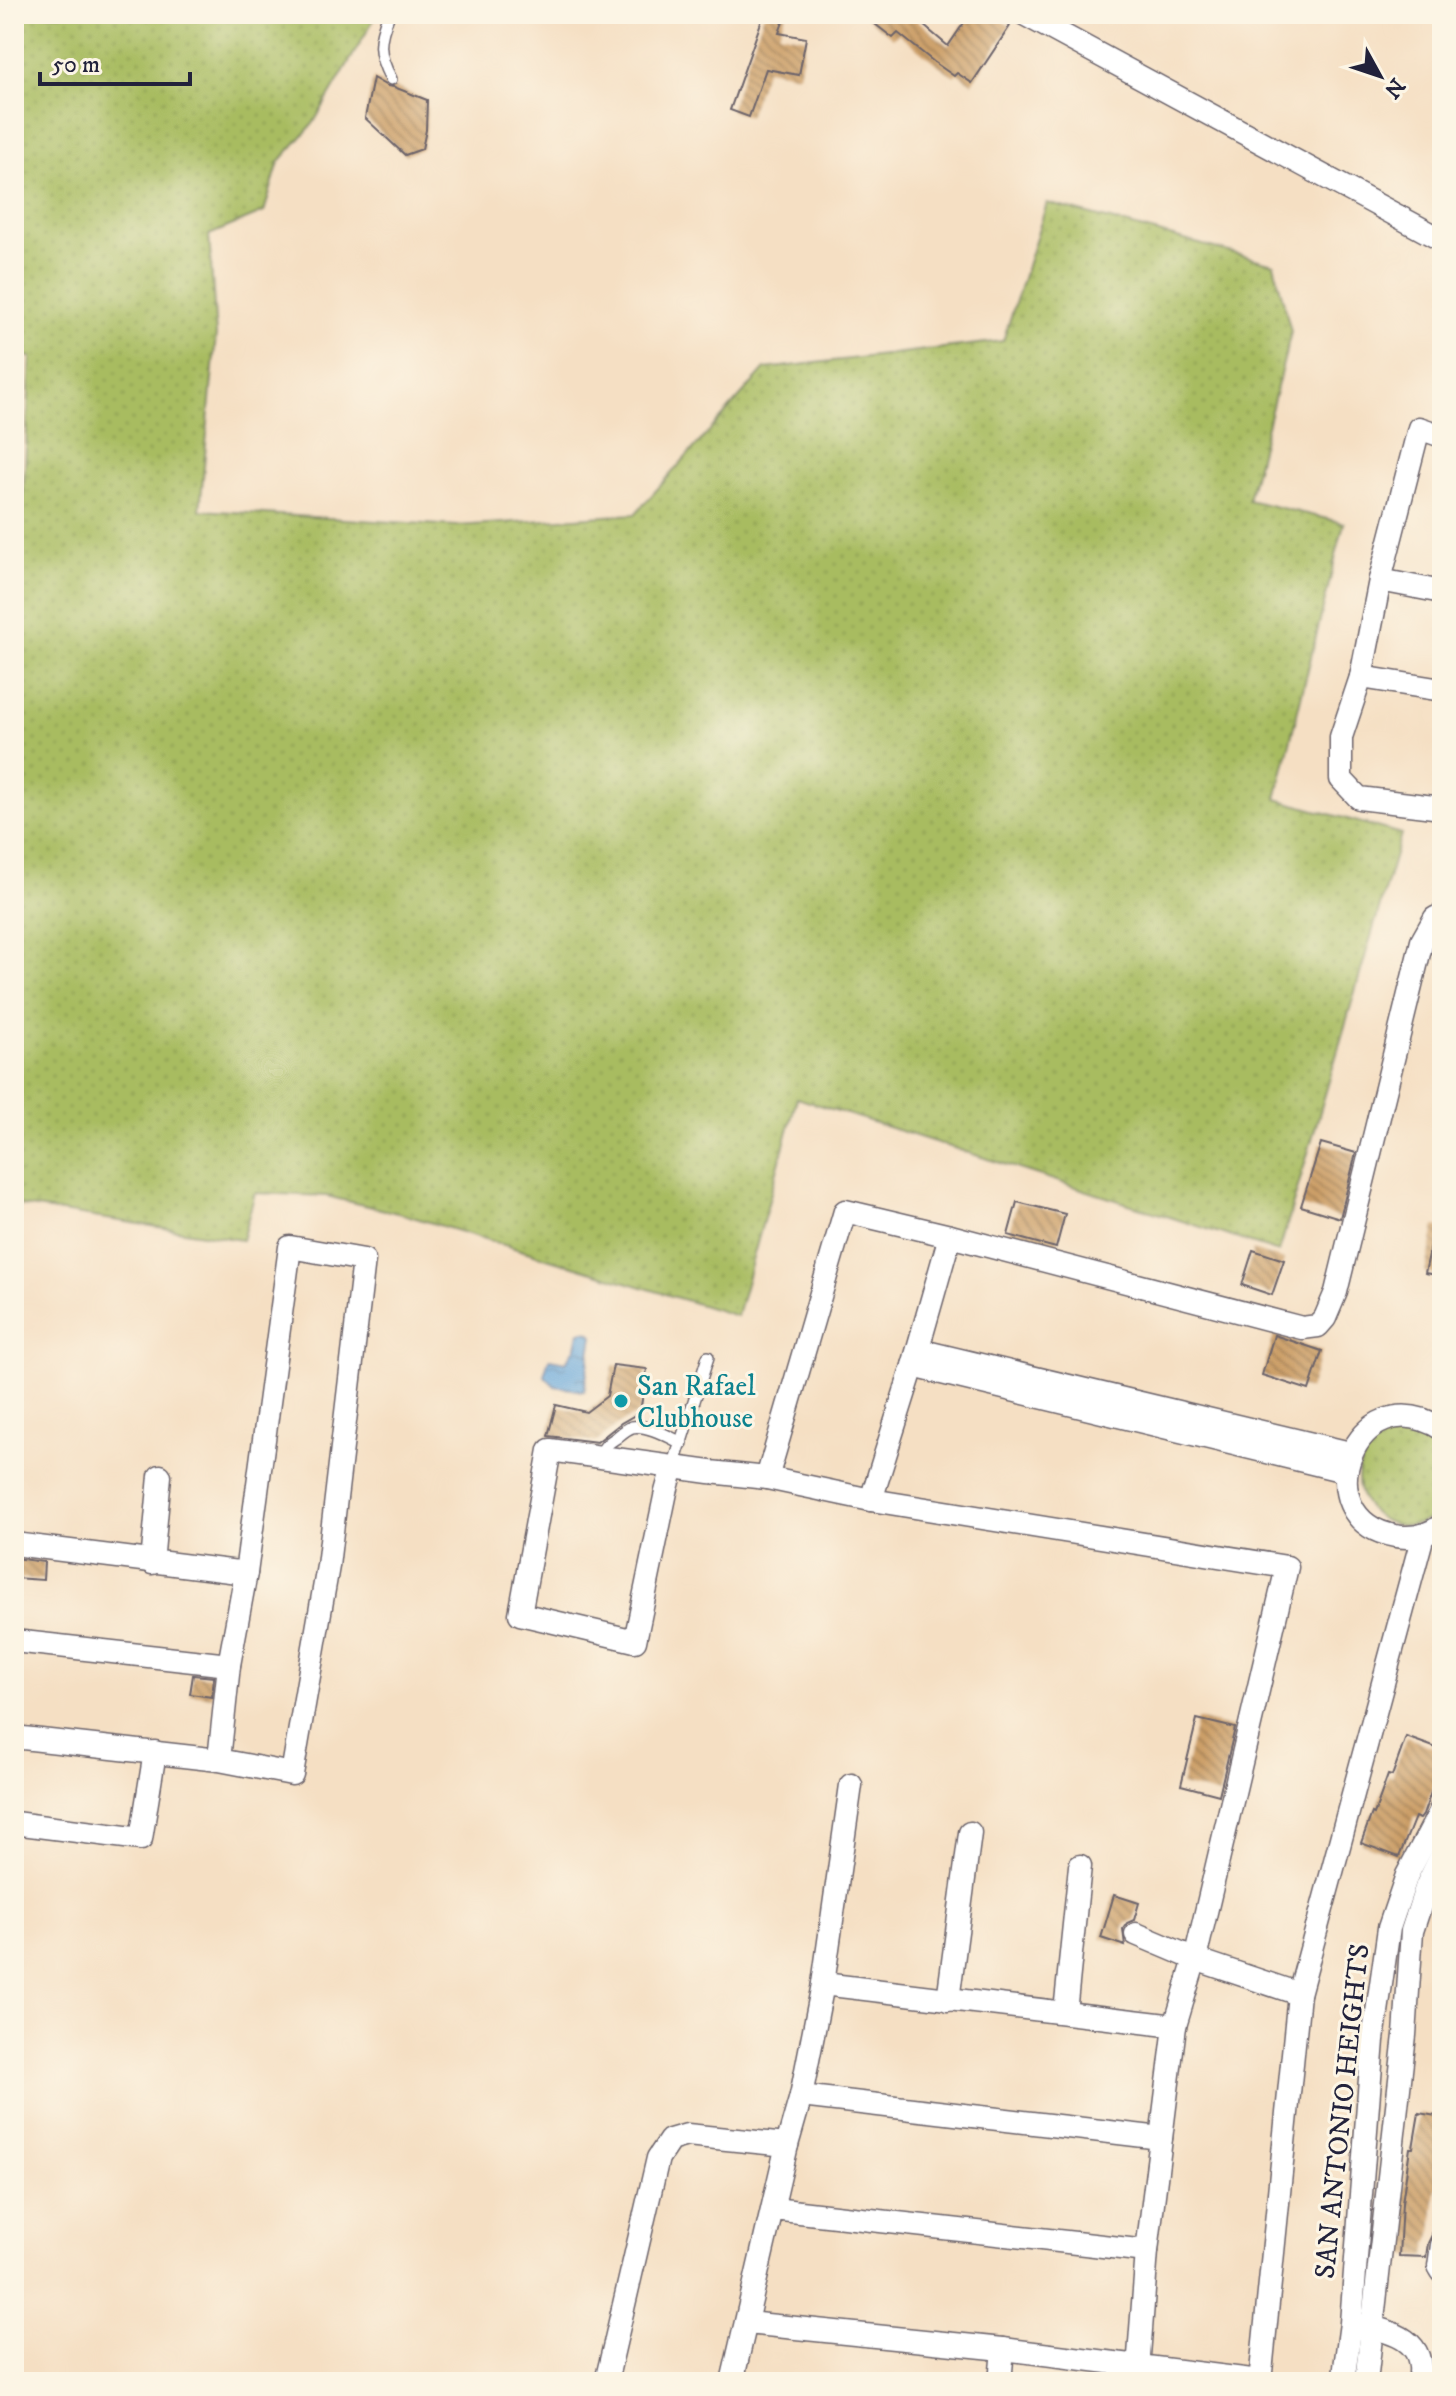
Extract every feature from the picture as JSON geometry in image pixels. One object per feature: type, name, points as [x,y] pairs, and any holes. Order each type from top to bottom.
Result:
[{"type":"street","points":[[1024,14],[1442,240]]},
{"type":"street","points":[[1442,436],[1419,428],[1380,580],[1361,677],[1341,737],[1341,779],[1359,798],[1442,808]]},
{"type":"street","points":[[1380,580],[1442,592]]},
{"type":"street","points":[[1361,677],[1442,690]]},
{"type":"street","points":[[767,1478],[845,1211],[1302,1328],[1318,1326],[1325,1318],[1336,1292],[1422,941],[1435,918],[1442,915]]},
{"type":"street","points":[[871,1500],[916,1358],[950,1236]]},
{"type":"street","points":[[14,1737],[219,1760],[292,1774],[328,1566],[364,1260],[290,1247],[246,1573],[229,1665],[219,1760]]},
{"type":"street","points":[[916,1358],[1348,1462]]},
{"type":"street","points":[[1432,1530],[1403,1538],[1384,1534],[1367,1524],[1354,1509],[1347,1491],[1348,1462],[1360,1437],[1375,1425],[1392,1418],[1411,1416],[1442,1429]]},
{"type":"street","points":[[673,1467],[635,1641],[520,1614],[550,1450],[767,1478],[871,1500],[1287,1567],[1195,1959],[1175,2026],[1147,2251],[1138,2374]]},
{"type":"street","points":[[152,1563],[160,1476]]},
{"type":"street","points":[[747,2323],[1003,2349],[1138,2374],[1260,2382],[1299,1994],[1432,1530]]},
{"type":"street","points":[[14,1544],[246,1573]]},
{"type":"street","points":[[14,1641],[229,1665]]},
{"type":"street","points":[[14,1823],[141,1839],[155,1752]]},
{"type":"street","points":[[732,2382],[801,2096],[823,1984],[851,1785]]},
{"type":"street","name":"SAN ANTONIO HEIGHTS","points":[[1366,2382],[1362,2325],[1373,2040],[1389,1928],[1407,1875],[1442,1808]]},
{"type":"street","points":[[948,2000],[970,1833]]},
{"type":"street","name":"SAN ANTONIO HEIGHTS","points":[[1343,2382],[1362,2325],[1405,2035],[1412,1931],[1427,1885],[1442,1854]]},
{"type":"street","points":[[1065,2012],[1080,1866]]},
{"type":"street","points":[[1136,1934],[1195,1959],[1299,1994]]},
{"type":"street","points":[[823,1984],[1175,2026]]},
{"type":"street","points":[[801,2096],[1161,2138]]},
{"type":"street","points":[[606,2382],[658,2158],[670,2140],[687,2135],[787,2145]]},
{"type":"street","points":[[773,2209],[1147,2251]]},
{"type":"street","points":[[1442,2245],[1439,2266],[1442,2271]]},
{"type":"street","points":[[1362,2325],[1392,2332],[1406,2340],[1417,2353],[1427,2374]]},
{"type":"street","points":[[1000,2382],[1003,2349]]},
{"type":"lane","points":[[389,14],[379,45],[391,79]]},
{"type":"lane","points":[[673,1467],[708,1357]]},
{"type":"lane","points":[[601,1458],[605,1446],[628,1428],[636,1426],[682,1443]]},
{"type":"green space","points":[[14,14],[377,14],[313,124],[279,162],[264,212],[209,235],[216,335],[200,510],[457,526],[635,514],[765,369],[1003,341],[1047,203],[1274,264],[1291,332],[1248,500],[1344,523],[1276,799],[1401,834],[1279,1252],[797,1098],[737,1316],[406,1215],[326,1196],[255,1193],[242,1240],[17,1205],[14,1212],[14,592],[18,591],[31,357],[14,355]]},
{"type":"green space","points":[[1404,1429],[1426,1434],[1442,1446],[1442,1508],[1426,1521],[1408,1525],[1392,1523],[1377,1516],[1365,1504],[1359,1488],[1359,1470],[1367,1451],[1383,1436]]},
{"type":"water","points":[[583,1331],[593,1336],[584,1391],[555,1386],[544,1375],[549,1359],[566,1362],[576,1347],[579,1333]]},
{"type":"building","points":[[764,14],[786,14],[779,33],[806,38],[799,75],[766,69],[749,117],[730,110]]},
{"type":"building","points":[[862,14],[910,14],[948,46],[970,14],[992,14],[1010,26],[972,83],[957,73],[954,76],[898,33],[893,38]]},
{"type":"building","points":[[373,78],[427,100],[422,149],[405,155],[365,118]]},
{"type":"building","points":[[1321,1143],[1356,1153],[1340,1218],[1301,1206]]},
{"type":"building","points":[[1017,1202],[1065,1214],[1056,1248],[1008,1235]]},
{"type":"building","points":[[1435,1226],[1442,1227],[1442,1276],[1425,1273]]},
{"type":"building","points":[[1253,1250],[1284,1260],[1272,1295],[1242,1285]]},
{"type":"building","points":[[1274,1335],[1322,1351],[1309,1390],[1262,1375]]},
{"type":"building","name":"San Rafael Clubhouse","points":[[613,1365],[647,1369],[640,1412],[597,1442],[548,1436],[556,1405],[586,1412],[607,1396]]},
{"type":"building","points":[[14,1558],[44,1562],[43,1580],[14,1578]]},
{"type":"building","points":[[193,1675],[214,1677],[212,1697],[190,1694]]},
{"type":"building","points":[[1197,1719],[1235,1728],[1219,1795],[1181,1785]]},
{"type":"building","points":[[1406,1737],[1442,1750],[1442,1787],[1434,1784],[1423,1815],[1420,1819],[1415,1817],[1399,1857],[1361,1843]]},
{"type":"building","points":[[1114,1895],[1139,1903],[1134,1920],[1123,1929],[1125,1946],[1101,1938]]},
{"type":"building","points":[[1419,2113],[1442,2117],[1442,2164],[1426,2257],[1399,2256],[1402,2203]]},
{"type":"place","name":"San Rafael Clubhouse","points":[[621,1401]]}]
